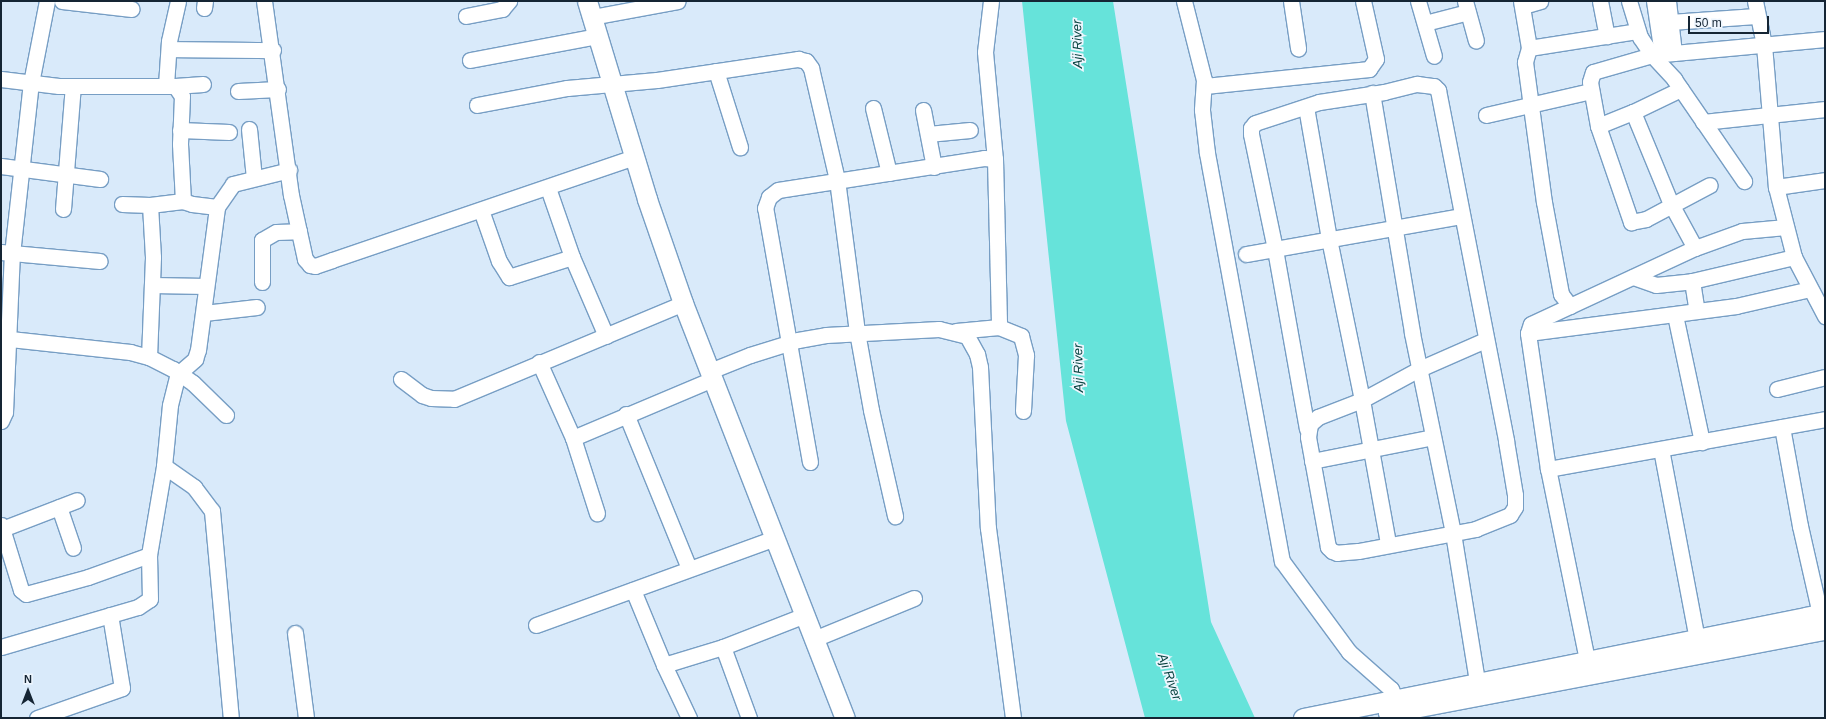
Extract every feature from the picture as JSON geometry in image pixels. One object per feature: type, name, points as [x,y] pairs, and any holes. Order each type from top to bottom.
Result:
[{"type":"main road","points":[[590,9],[634,157],[684,303],[846,718]]},
{"type":"main road","points":[[1478,689],[1587,660],[1608,664],[1697,639],[1823,619]]},
{"type":"main road","points":[[1303,718],[1359,713],[1608,664],[1823,619]]},
{"type":"street","points":[[1,421],[5,412],[4,338],[6,253],[24,169],[31,83],[47,1]]},
{"type":"street","points":[[62,1],[132,10]]},
{"type":"street","points":[[178,1],[169,49],[170,86],[182,96],[180,130],[183,201]]},
{"type":"street","points":[[264,1],[273,50],[288,170],[305,259],[310,264],[316,266],[548,188],[634,157]]},
{"type":"street","points":[[466,16],[502,9],[509,1]]},
{"type":"street","points":[[590,9],[678,1]]},
{"type":"street","points":[[991,1],[985,52],[996,159],[999,327]]},
{"type":"street","points":[[1184,1],[1205,86],[1202,110],[1207,153],[1282,561],[1349,652],[1391,690],[1398,705]]},
{"type":"street","points":[[1291,1],[1298,48]]},
{"type":"street","points":[[1205,86],[1369,69],[1376,59],[1363,1]]},
{"type":"street","points":[[1418,1],[1434,56]]},
{"type":"street","points":[[1540,1],[1522,3],[1529,48],[1525,62],[1533,105],[1544,202],[1561,294],[1570,306]]},
{"type":"street","points":[[1600,1],[1607,36]]},
{"type":"street","points":[[1629,1],[1637,31],[1663,54]]},
{"type":"street","points":[[1654,1],[1663,54],[1681,89],[1744,181]]},
{"type":"street","points":[[1663,54],[1670,22],[1668,1]]},
{"type":"street","points":[[1425,23],[1466,6],[1476,41]]},
{"type":"street","points":[[1670,22],[1756,8],[1764,45],[1776,187],[1794,257],[1810,289],[1823,310]]},
{"type":"street","points":[[1529,48],[1637,31]]},
{"type":"street","points":[[470,60],[597,36]]},
{"type":"street","points":[[1710,185],[1646,219],[1631,222],[1598,126],[1591,91],[1590,76],[1593,72],[1663,54],[1825,39]]},
{"type":"street","points":[[169,49],[273,50]]},
{"type":"street","points":[[477,105],[567,88],[657,80],[798,59],[806,60],[812,68],[837,180],[857,332],[871,410],[895,516]]},
{"type":"street","points":[[716,71],[740,147]]},
{"type":"street","points":[[1,79],[73,86],[170,86],[203,84]]},
{"type":"street","points":[[1417,84],[1434,86],[1438,90],[1507,449],[1515,507],[1510,515],[1496,522],[1476,530],[1388,543],[1358,550],[1337,553],[1328,547],[1275,249],[1251,128],[1262,120],[1306,107],[1319,102],[1417,84]]},
{"type":"street","points":[[63,209],[68,175],[73,86]]},
{"type":"street","points":[[238,91],[278,89]]},
{"type":"street","points":[[1598,126],[1634,112],[1681,89]]},
{"type":"street","points":[[1486,115],[1591,91]]},
{"type":"street","points":[[1372,93],[1419,369],[1453,533],[1478,689]]},
{"type":"street","points":[[1306,107],[1329,239],[1372,449],[1388,543]]},
{"type":"street","points":[[873,108],[889,173]]},
{"type":"street","points":[[1703,122],[1770,113],[1825,109]]},
{"type":"street","points":[[923,110],[934,167]]},
{"type":"street","points":[[1634,112],[1672,204],[1695,248]]},
{"type":"street","points":[[249,129],[254,178]]},
{"type":"street","points":[[180,130],[230,132]]},
{"type":"street","points":[[928,134],[970,130]]},
{"type":"street","points":[[810,462],[767,222],[767,203],[769,197],[778,190],[837,180],[934,167],[984,158],[996,159]]},
{"type":"street","points":[[1,166],[100,179]]},
{"type":"street","points":[[1,647],[138,607],[150,599],[148,555],[164,466],[170,406],[178,374],[195,358],[204,312],[206,286],[217,207],[233,184],[288,170]]},
{"type":"street","points":[[1776,187],[1825,180]]},
{"type":"street","points":[[548,188],[572,257],[606,336]]},
{"type":"street","points":[[122,204],[150,205],[183,201],[192,204],[217,207]]},
{"type":"street","points":[[149,357],[152,285],[150,205]]},
{"type":"street","points":[[481,210],[499,261],[508,277],[572,257]]},
{"type":"street","points":[[1246,254],[1462,216]]},
{"type":"street","points":[[1587,660],[1548,469],[1528,333],[1531,324],[1695,248],[1742,231],[1786,227]]},
{"type":"street","points":[[262,282],[262,240],[276,232],[299,231]]},
{"type":"street","points":[[6,253],[100,261]]},
{"type":"street","points":[[1633,277],[1651,284],[1692,281],[1794,257]]},
{"type":"street","points":[[1692,281],[1697,311]]},
{"type":"street","points":[[152,285],[206,286]]},
{"type":"street","points":[[1528,333],[1736,306],[1810,289]]},
{"type":"street","points":[[401,379],[426,397],[454,399],[518,374],[539,362],[684,303]]},
{"type":"street","points":[[204,312],[257,307]]},
{"type":"street","points":[[1675,315],[1702,442]]},
{"type":"street","points":[[573,438],[712,375],[750,355],[788,343],[826,335],[857,332],[939,329],[956,331],[999,327],[1021,336],[1025,345],[1023,411]]},
{"type":"street","points":[[956,331],[967,336],[972,343],[980,367],[988,528],[1013,718]]},
{"type":"street","points":[[4,338],[108,349],[130,352],[149,357],[193,383],[226,415]]},
{"type":"street","points":[[1307,429],[1318,417],[1362,400],[1419,369],[1485,340]]},
{"type":"street","points":[[539,362],[573,438],[597,513]]},
{"type":"street","points":[[1777,389],[1825,377]]},
{"type":"street","points":[[626,414],[688,568]]},
{"type":"street","points":[[1548,469],[1825,419]]},
{"type":"street","points":[[1782,427],[1800,526],[1823,619]]},
{"type":"street","points":[[1312,461],[1433,437]]},
{"type":"street","points":[[1661,449],[1697,639]]},
{"type":"street","points":[[164,466],[194,487],[212,511],[231,718]]},
{"type":"street","points":[[77,500],[2,527],[7,567],[21,590],[26,594],[32,594],[148,555]]},
{"type":"street","points":[[58,507],[73,548]]},
{"type":"street","points":[[536,625],[633,590],[688,568],[775,538]]},
{"type":"street","points":[[633,590],[664,665],[689,718]]},
{"type":"street","points":[[814,639],[914,598]]},
{"type":"street","points":[[664,665],[723,647],[805,614]]},
{"type":"street","points":[[37,718],[122,688],[110,615]]},
{"type":"street","points":[[295,633],[306,718]]},
{"type":"street","points":[[723,647],[749,718]]},
{"type":"water","name":"Aji River","points":[[1022,1],[1113,1],[1211,622],[1255,718],[1145,718],[1066,421]]}]
